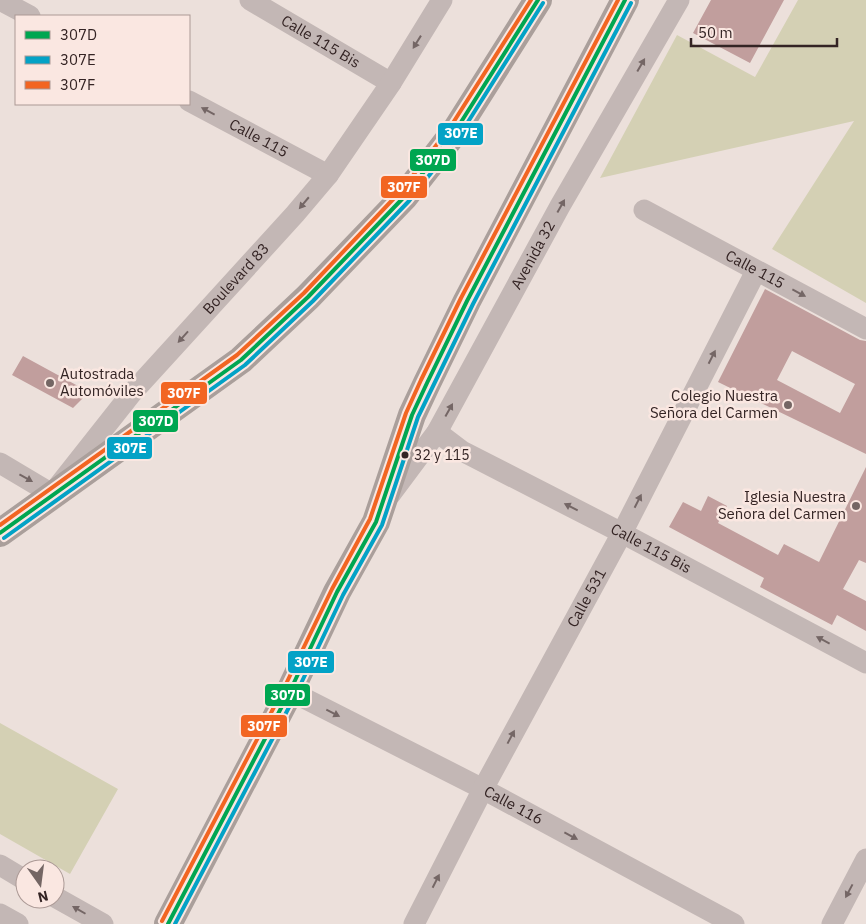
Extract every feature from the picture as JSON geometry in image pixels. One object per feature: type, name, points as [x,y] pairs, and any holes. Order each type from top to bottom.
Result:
[{"type":"highway","points":[[52,494],[241,360],[308,297],[404,197],[430,164],[456,130],[538,0]]},
{"type":"highway","name":"Avenida 32","points":[[168,924],[290,691],[337,592],[376,522],[412,415],[468,301],[625,0]]},
{"type":"highway","name":"Boulevard 83","points":[[0,532],[52,494]]},
{"type":"street","points":[[0,0],[28,15]]},
{"type":"street","name":"Calle 115 Bis","points":[[250,0],[391,83]]},
{"type":"street","name":"Boulevard 83","points":[[52,494],[131,394],[328,175],[391,83],[442,0]]},
{"type":"street","name":"Avenida 32","points":[[381,507],[437,432],[560,206],[678,0]]},
{"type":"street","name":"Calle 115","points":[[190,101],[328,175]]},
{"type":"street","name":"Calle 115","points":[[644,210],[866,329]]},
{"type":"street","name":"Calle 531","points":[[414,924],[483,789],[622,533],[756,270]]},
{"type":"street","name":"Calle 115 Bis","points":[[437,432],[462,451],[622,533],[866,663]]},
{"type":"street","points":[[0,463],[52,494]]},
{"type":"street","name":"Calle 116","points":[[290,691],[483,789],[734,924]]},
{"type":"street","points":[[832,924],[866,859]]},
{"type":"street","points":[[0,865],[15,874]]},
{"type":"street","points":[[65,903],[103,924]]},
{"type":"street","points":[[0,914],[18,924]]},
{"type":"shaded area","points":[[798,0],[866,0],[866,303],[772,249],[854,121],[600,178],[677,35],[755,77]]},
{"type":"shaded area","points":[[0,723],[118,789],[70,874],[65,871],[65,859],[44,859],[0,834]]},
{"type":"building","points":[[711,0],[784,0],[750,63],[693,33]]},
{"type":"building","points":[[765,289],[860,340],[866,341],[866,454],[718,382]],"holes":[[[792,351],[855,384],[840,413],[777,380]]]},
{"type":"building","name":"Autostrada Automóviles","points":[[23,356],[89,392],[73,408],[12,375]]},
{"type":"building","points":[[866,467],[866,563],[859,560],[843,589],[866,601],[866,631],[837,615],[832,625],[760,587],[764,578],[669,527],[683,502],[701,511],[708,496],[727,506],[718,523],[778,555],[784,544],[819,562]]},
{"type":"transit line","name":"307F","points":[[0,525],[237,355],[304,293],[399,193],[425,160],[451,126],[531,0]]},
{"type":"transit line","name":"307D","points":[[0,533],[241,360],[308,297],[404,197],[430,164],[456,130],[538,0]]},
{"type":"transit line","name":"307F","points":[[162,921],[284,688],[332,589],[370,519],[406,413],[461,298],[618,0]]},
{"type":"transit line","name":"307D","points":[[168,924],[290,691],[337,592],[376,522],[412,415],[427,383],[467,301],[625,0]]},
{"type":"transit line","name":"307E","points":[[4,538],[245,365],[313,301],[409,201],[435,168],[461,133],[543,3]]},
{"type":"transit line","name":"307E","points":[[175,924],[296,694],[343,595],[382,525],[418,417],[473,304],[631,3]]},
{"type":"place","name":"Autostrada Automóviles","points":[[50,383]]},
{"type":"place","name":"Colegio Nuestra Señora del Carmen","points":[[788,405]]},
{"type":"place","name":"32 y 115","points":[[405,455]]},
{"type":"place","name":"Iglesia Nuestra Señora del Carmen","points":[[856,506]]}]
